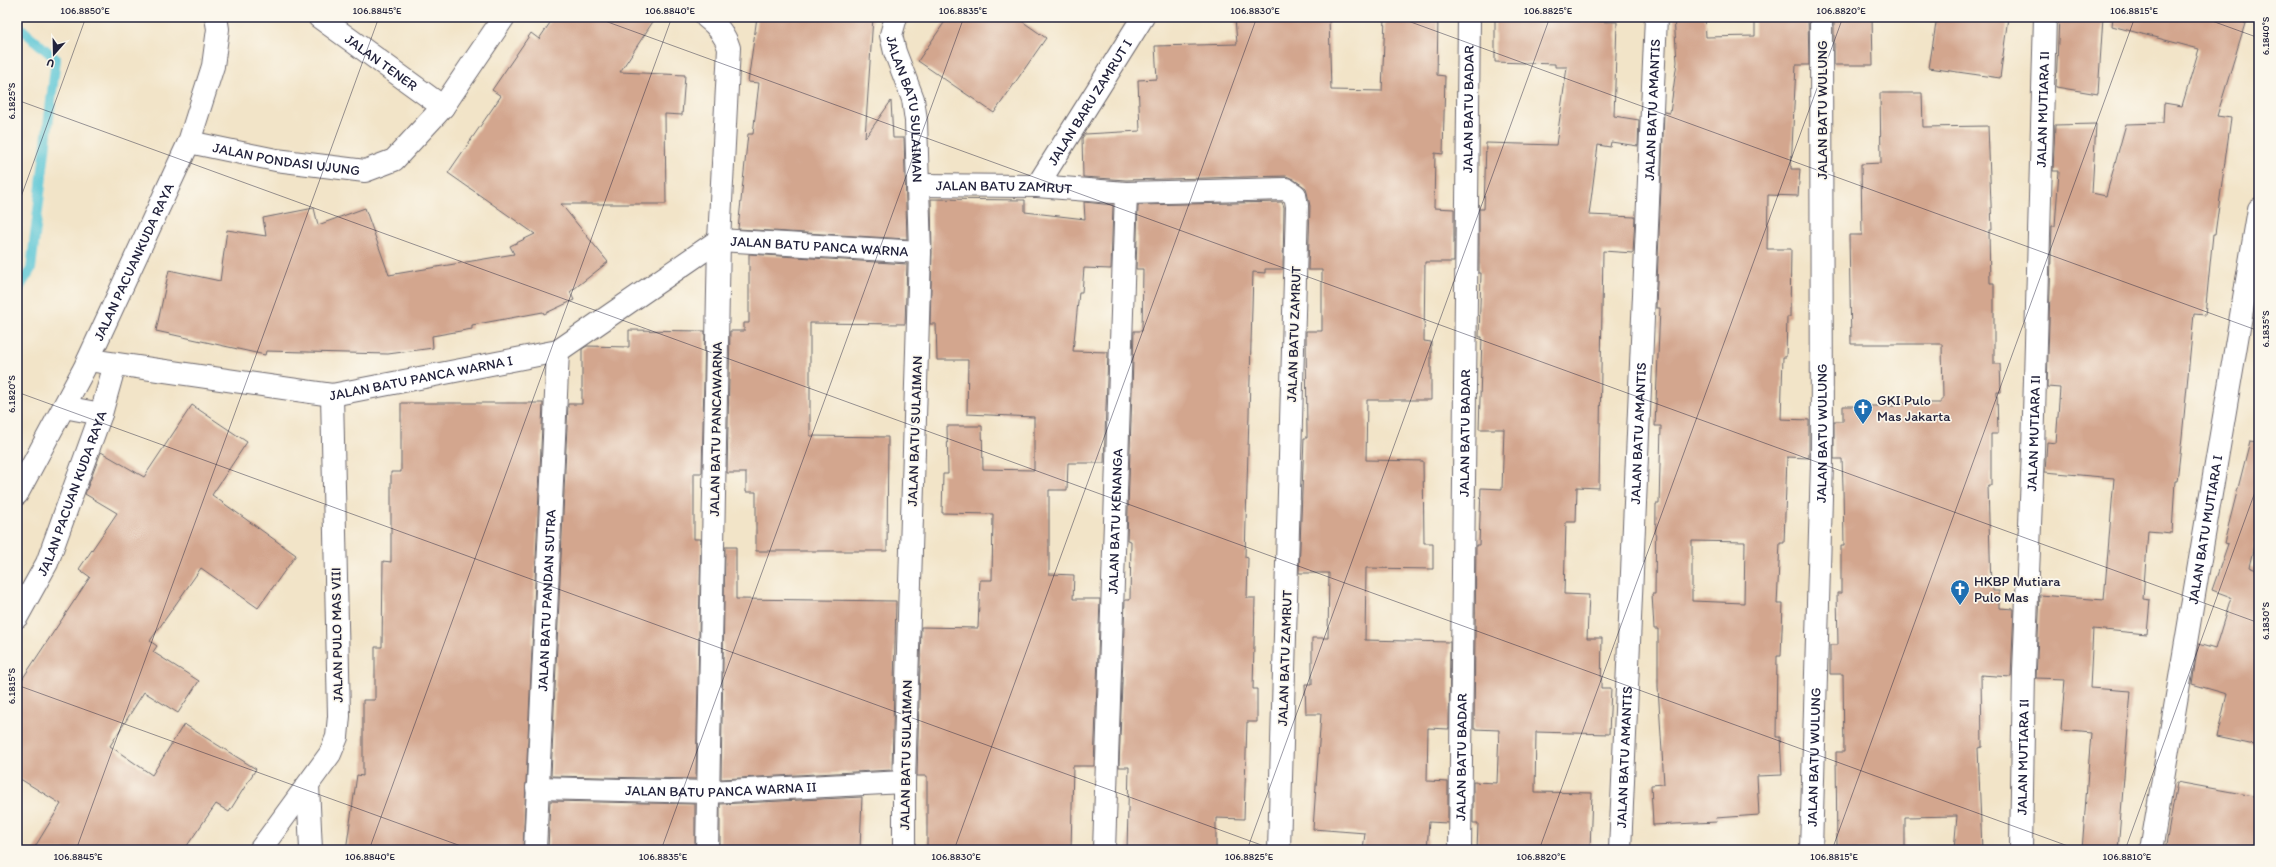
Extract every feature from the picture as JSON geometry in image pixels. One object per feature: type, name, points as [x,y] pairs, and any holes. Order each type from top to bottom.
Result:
[{"type":"street","name":"JALAN PACUANKUDA RAYA","points":[[17,494],[89,360],[189,142],[213,66],[218,29],[216,17]]},
{"type":"street","name":"JALAN TENER","points":[[319,17],[443,107]]},
{"type":"street","name":"JALAN PONDASI UJUNG","points":[[189,142],[276,160],[365,171],[394,160],[443,107],[504,17]]},
{"type":"street","name":"JALAN BATU PANCAWARNA","points":[[706,17],[713,22],[725,37],[729,48],[719,240],[707,850]]},
{"type":"street","name":"JALAN BATU SULAIMAN","points":[[896,17],[891,35],[894,52],[913,99],[920,185],[920,252],[904,782],[904,850]]},
{"type":"street","name":"JALAN BARU ZAMRUT I","points":[[1037,186],[1142,17]]},
{"type":"street","name":"JALAN BATU BADAR","points":[[1460,850],[1469,17]]},
{"type":"street","name":"JALAN BATU AMANTIS","points":[[1620,850],[1656,17]]},
{"type":"street","name":"JALAN BATU WULUNG","points":[[1811,850],[1822,462],[1822,17]]},
{"type":"street","name":"JALAN MUTIARA II","points":[[2021,850],[2024,671],[2033,451],[2045,17]]},
{"type":"street","name":"JALAN BATU ZAMRUT","points":[[920,185],[1037,186],[1126,193],[1286,189],[1295,195],[1297,206],[1279,850]]},
{"type":"street","name":"JALAN BATU KENANGA","points":[[1104,850],[1126,193]]},
{"type":"street","name":"JALAN BATU MUTIARA I","points":[[2151,850],[2259,209]]},
{"type":"street","name":"JALAN BATU PANCA WARNA","points":[[719,240],[920,252]]},
{"type":"street","name":"JALAN BATU PANCA WARNA I","points":[[89,360],[332,395],[558,351],[719,240]]},
{"type":"street","name":"JALAN BATU PANDAN SUTRA","points":[[535,850],[558,351]]},
{"type":"street","name":"JALAN PACUAN KUDA RAYA","points":[[17,617],[47,563],[101,414],[115,364]]},
{"type":"street","name":"JALAN PULO MAS VIII","points":[[260,850],[330,754],[337,737],[339,716],[332,395]]},
{"type":"street","points":[[64,407],[101,414]]},
{"type":"street","name":"JALAN BATU PANCA WARNA II","points":[[537,788],[708,792],[904,782]]},
{"type":"street","points":[[308,785],[311,850]]},
{"type":"building","points":[[554,17],[656,17],[620,72],[685,75],[682,115],[665,114],[666,204],[561,204],[608,262],[570,292],[574,300],[544,314],[543,312],[472,325],[472,329],[432,336],[433,348],[388,354],[266,351],[265,355],[156,331],[169,270],[220,281],[227,230],[266,236],[263,218],[314,208],[318,225],[365,208],[389,275],[514,254],[510,246],[535,234],[448,173],[501,96],[492,90],[531,33],[539,39]]},
{"type":"building","points":[[757,17],[873,17],[865,138],[891,101],[893,138],[904,138],[907,239],[738,229],[748,134],[753,134],[759,83],[748,82]]},
{"type":"building","points":[[948,17],[1016,17],[1046,38],[994,113],[918,61]]},
{"type":"building","points":[[1235,17],[1329,17],[1331,90],[1382,91],[1385,17],[1438,17],[1437,75],[1445,76],[1443,154],[1435,153],[1434,208],[1454,209],[1454,262],[1425,262],[1424,341],[1431,342],[1431,400],[1367,400],[1366,460],[1423,461],[1424,543],[1433,543],[1433,569],[1366,568],[1365,640],[1450,642],[1449,729],[1428,728],[1427,781],[1448,782],[1448,823],[1429,822],[1427,850],[1363,850],[1365,833],[1313,829],[1321,714],[1306,714],[1305,684],[1312,684],[1312,638],[1328,638],[1329,573],[1299,573],[1304,438],[1307,438],[1306,331],[1322,331],[1322,270],[1308,270],[1310,206],[1306,188],[1286,176],[1126,180],[1083,177],[1082,138],[1085,134],[1140,131],[1138,80],[1157,79],[1155,46],[1237,44]]},
{"type":"building","points":[[1674,17],[1705,17],[1706,37],[1755,36],[1755,17],[1808,17],[1809,65],[1796,65],[1791,169],[1800,169],[1798,196],[1768,195],[1767,249],[1791,249],[1790,317],[1787,317],[1786,357],[1783,357],[1781,419],[1809,420],[1809,458],[1787,457],[1784,543],[1780,543],[1777,604],[1783,604],[1781,656],[1777,656],[1776,737],[1780,737],[1782,775],[1757,776],[1759,815],[1716,818],[1717,822],[1653,825],[1651,785],[1664,784],[1658,687],[1658,629],[1654,629],[1652,594],[1655,594],[1656,504],[1659,504],[1661,426],[1655,426],[1660,308],[1656,308],[1664,112],[1670,113],[1677,62]],"holes":[[[1692,541],[1745,542],[1744,603],[1692,601]]]},
{"type":"building","points":[[1834,17],[1872,17],[1873,65],[1834,65]]},
{"type":"building","points":[[1937,17],[2008,17],[2000,78],[1929,68]]},
{"type":"building","points":[[2059,17],[2103,17],[2098,94],[2056,87]]},
{"type":"building","points":[[2113,17],[2247,17],[2217,116],[2231,118],[2215,234],[2213,234],[2205,315],[2194,314],[2177,481],[2175,481],[2172,533],[2148,531],[2143,599],[2150,600],[2147,634],[2093,629],[2090,688],[2131,691],[2118,850],[2082,850],[2091,733],[2061,730],[2065,679],[2036,678],[2040,595],[2104,600],[2114,478],[2045,472],[2047,442],[2056,443],[2060,388],[2047,387],[2052,226],[2055,226],[2059,171],[2053,171],[2055,125],[2096,124],[2092,193],[2106,196],[2126,124],[2163,123],[2164,103],[2182,106],[2199,49],[2112,26]]},
{"type":"building","points":[[1495,19],[1617,22],[1614,116],[1639,120],[1638,146],[1611,142],[1610,147],[1598,145],[1589,215],[1635,217],[1633,253],[1603,251],[1599,488],[1577,487],[1576,522],[1566,522],[1564,594],[1589,595],[1587,638],[1602,638],[1601,688],[1611,688],[1609,734],[1536,732],[1535,792],[1592,793],[1590,850],[1477,850],[1478,823],[1473,823],[1473,782],[1497,783],[1499,730],[1474,729],[1476,545],[1479,545],[1481,488],[1502,489],[1504,429],[1479,429],[1482,337],[1479,337],[1481,273],[1479,273],[1479,209],[1484,209],[1486,143],[1556,145],[1567,67],[1555,67],[1555,64],[1495,62]]},
{"type":"building","points":[[1880,93],[1922,93],[1923,127],[1988,126],[1992,230],[1989,230],[1990,283],[1994,283],[1994,364],[2000,364],[2001,392],[1997,392],[1998,434],[1991,434],[1991,486],[1988,486],[1991,587],[1993,587],[1993,591],[1999,591],[1999,608],[2014,609],[2011,677],[1981,675],[1982,747],[1978,748],[1982,850],[1954,850],[1957,816],[1905,817],[1905,850],[1837,850],[1836,752],[1844,752],[1843,674],[1830,674],[1830,645],[1838,645],[1837,593],[1841,593],[1841,546],[1844,546],[1842,459],[1834,459],[1834,421],[1843,421],[1843,406],[1895,406],[1895,403],[1941,403],[1941,399],[1943,399],[1942,344],[1851,344],[1849,235],[1862,235],[1861,164],[1881,163]]},
{"type":"building","points":[[931,199],[1025,200],[1025,212],[1085,219],[1084,202],[1113,205],[1111,269],[1084,268],[1082,292],[1079,292],[1073,351],[1108,352],[1104,463],[1068,463],[1067,490],[1049,490],[1049,574],[1074,575],[1073,599],[1100,599],[1094,766],[1073,766],[1071,850],[927,850],[927,776],[917,776],[921,627],[978,628],[980,580],[992,580],[993,514],[942,513],[943,474],[948,474],[947,426],[982,426],[983,469],[1034,470],[1034,417],[967,414],[968,360],[937,360],[936,324],[930,324],[932,252]]},
{"type":"building","points":[[1282,202],[1284,207],[1283,269],[1265,269],[1265,273],[1253,272],[1245,557],[1248,558],[1247,598],[1255,598],[1253,689],[1257,689],[1257,722],[1247,722],[1244,819],[1216,818],[1216,850],[1127,850],[1129,767],[1119,767],[1125,600],[1130,600],[1131,541],[1127,540],[1134,331],[1142,331],[1143,269],[1136,269],[1138,205]]},
{"type":"building","points":[[749,254],[907,264],[905,324],[810,323],[810,436],[888,437],[887,551],[756,551],[756,492],[746,492],[746,473],[727,473],[730,331],[744,331],[744,323],[749,323]]},
{"type":"building","points":[[629,330],[705,331],[702,473],[694,473],[694,539],[701,539],[696,779],[551,776],[568,404],[582,404],[582,349],[587,346],[629,347]]},
{"type":"building","points":[[401,403],[543,403],[523,850],[346,850],[357,775],[363,776],[363,700],[375,700],[375,647],[382,647],[383,561],[391,562],[391,472],[401,472]]},
{"type":"building","points":[[192,405],[247,442],[212,495],[296,555],[258,608],[201,568],[150,641],[157,646],[153,652],[199,681],[178,713],[144,692],[110,746],[152,775],[184,724],[256,769],[229,812],[216,804],[184,850],[33,850],[61,804],[17,777],[17,687],[90,577],[79,569],[117,513],[85,494],[101,452],[144,477]]},
{"type":"building","points":[[2250,441],[2259,442],[2259,524],[2249,567],[2259,571],[2259,746],[2217,737],[2227,694],[2192,684],[2198,644],[2215,649],[2231,597],[2212,590],[2228,544],[2224,543]]},
{"type":"building","points":[[725,547],[736,547],[736,599],[896,601],[892,770],[721,779]]},
{"type":"building","points":[[2177,782],[2259,797],[2259,850],[2165,850]]},
{"type":"building","points":[[862,797],[860,850],[720,850],[720,804]]},
{"type":"building","points":[[550,801],[695,804],[695,849],[548,850]]},
{"type":"waterway","points":[[17,25],[56,59],[31,269],[17,292]]},
{"type":"place","name":"GKI Pulo Mas Jakarta","points":[[1863,425]]},
{"type":"place","name":"HKBP Mutiara Pulo Mas","points":[[1960,606]]}]
